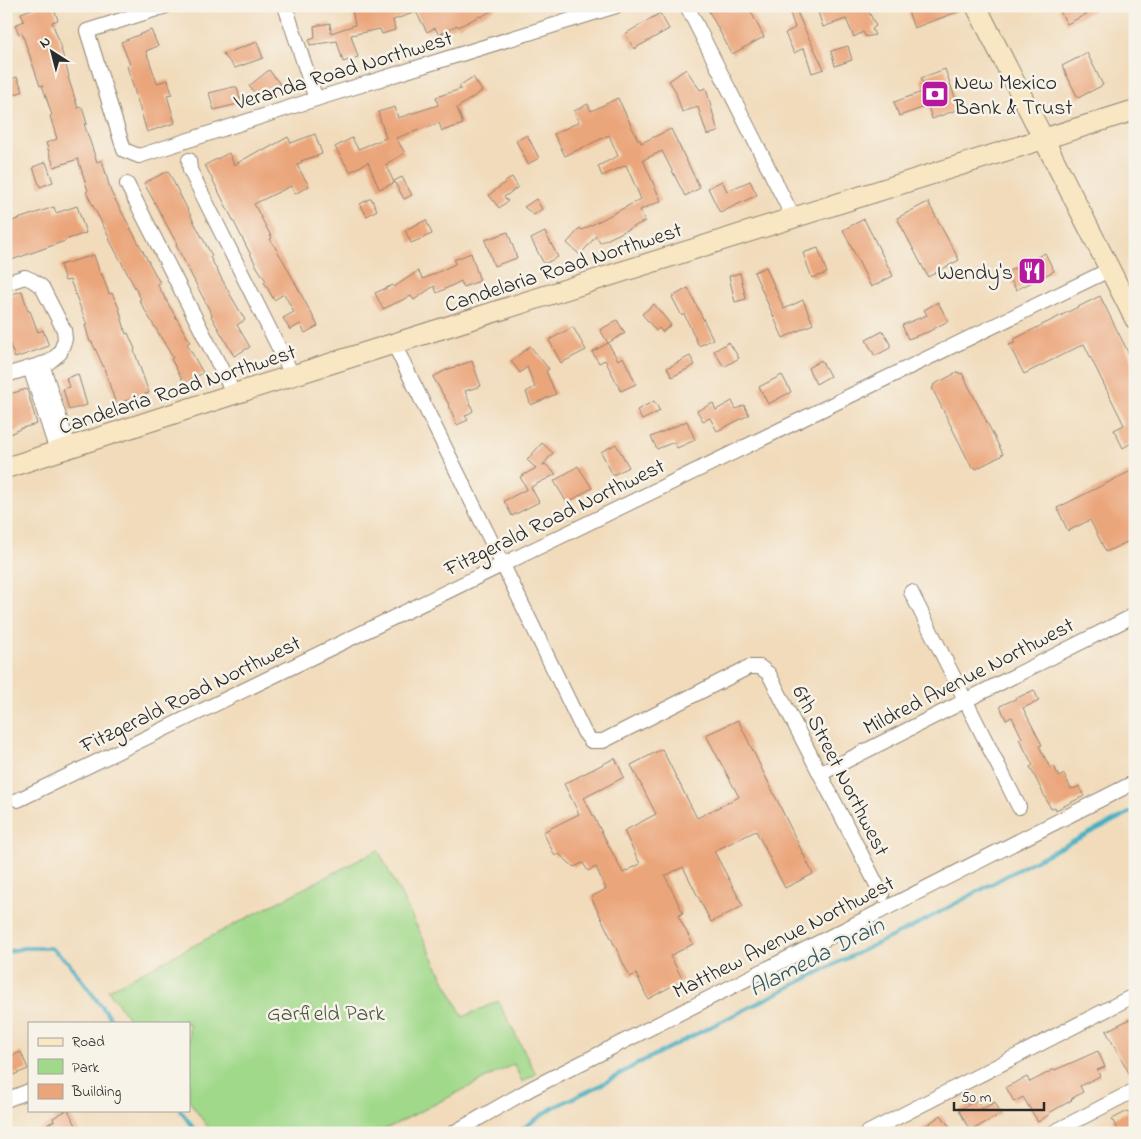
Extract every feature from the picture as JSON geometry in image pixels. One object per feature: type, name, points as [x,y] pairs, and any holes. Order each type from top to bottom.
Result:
[{"type":"main road","points":[[976,6],[1135,319]]},
{"type":"main road","name":"Candelaria Road Northwest","points":[[6,468],[234,394],[1135,110]]},
{"type":"street","name":"Veranda Road Northwest","points":[[166,6],[87,31],[124,150],[139,156],[616,6]]},
{"type":"street","points":[[285,6],[316,99]]},
{"type":"street","points":[[687,6],[793,217]]},
{"type":"street","points":[[189,160],[190,170],[294,376]]},
{"type":"street","points":[[127,184],[234,394]]},
{"type":"street","name":"Fitzgerald Road Northwest","points":[[18,800],[1109,270]]},
{"type":"street","points":[[6,282],[24,277],[42,287],[64,330],[65,339],[60,353],[49,362],[6,375]]},
{"type":"street","points":[[394,344],[503,565]]},
{"type":"street","points":[[36,366],[63,450]]},
{"type":"street","name":"6th Street Northwest","points":[[503,565],[584,732],[591,741],[603,741],[749,667],[760,667],[769,674],[882,896]]},
{"type":"street","points":[[911,592],[1019,806]]},
{"type":"street","name":"Mildred Avenue Northwest","points":[[820,774],[1135,615]]},
{"type":"street","name":"Matthew Avenue Northwest","points":[[453,1133],[532,1088],[1135,782]]},
{"type":"street","points":[[867,1133],[1135,995]]},
{"type":"street","points":[[1052,1133],[1135,1090]]},
{"type":"street","points":[[6,1100],[28,1091]]},
{"type":"green space","name":"Garfield Park","points":[[378,850],[463,1017],[498,1001],[536,1074],[522,1082],[514,1064],[378,1133],[212,1133],[190,1102],[190,1022],[131,1022],[108,990]]},
{"type":"building","points":[[40,6],[53,6],[58,20],[52,22],[62,49],[68,77],[78,108],[82,107],[87,124],[84,124],[97,162],[102,160],[111,192],[160,283],[157,284],[190,342],[187,344],[203,373],[184,383],[171,359],[173,358],[139,300],[141,299],[86,192],[88,191],[78,159],[54,167],[46,143],[57,139],[50,116],[52,115],[22,33],[19,34],[15,25],[24,21],[21,13]]},
{"type":"building","points":[[356,6],[499,6],[481,17],[458,27],[457,25],[439,35],[435,28],[427,32],[416,12],[393,20],[395,30],[382,34],[380,29],[351,35],[358,57],[343,62],[337,41],[310,45],[309,40],[315,38],[314,26],[330,23],[331,33],[355,25],[352,9],[356,8]]},
{"type":"building","points":[[706,6],[748,6],[764,37],[732,54]]},
{"type":"building","points":[[816,6],[866,6],[876,26],[872,29],[875,35],[866,37],[863,32],[854,37],[846,19],[823,27]]},
{"type":"building","points":[[906,6],[964,6],[965,9],[914,28]]},
{"type":"building","points":[[1064,6],[1102,6],[1067,24],[1059,9]]},
{"type":"building","points":[[795,7],[824,69],[812,73],[804,48],[794,53],[785,33],[795,28],[789,10]]},
{"type":"building","points":[[660,13],[669,29],[634,49],[625,34]]},
{"type":"building","points":[[151,30],[158,46],[146,51],[157,83],[168,80],[172,94],[167,95],[175,123],[147,132],[127,66],[130,64],[121,42]]},
{"type":"building","points":[[257,42],[263,58],[235,68],[223,54]]},
{"type":"building","points":[[848,46],[852,60],[835,66],[831,51]]},
{"type":"building","points":[[1087,53],[1103,85],[1078,98],[1062,66]]},
{"type":"building","points":[[686,69],[700,90],[706,88],[718,132],[707,135],[698,107],[682,112],[675,90],[669,81]]},
{"type":"building","name":"New Mexico Bank & Trust","points":[[945,69],[959,109],[932,119],[928,106],[899,116],[894,102],[925,91],[921,78]]},
{"type":"building","points":[[269,70],[280,84],[260,99],[249,86]]},
{"type":"building","points":[[17,77],[23,91],[9,97],[6,90],[6,81]]},
{"type":"building","points":[[473,77],[482,91],[457,108],[463,124],[442,131],[439,123],[396,138],[405,153],[386,164],[394,183],[379,189],[368,162],[350,172],[335,147],[352,138],[358,149],[386,138],[378,112],[395,107],[398,118],[438,105],[436,97],[461,89],[459,86]]},
{"type":"building","points":[[237,87],[241,103],[214,110],[209,93]]},
{"type":"building","points":[[618,98],[641,143],[671,129],[700,188],[685,196],[662,151],[643,160],[661,201],[640,210],[645,221],[600,243],[596,236],[580,255],[567,243],[580,228],[582,230],[641,199],[626,165],[602,176],[598,166],[618,156],[609,135],[565,156],[554,134],[579,122],[574,111],[588,104],[591,111]]},
{"type":"building","points":[[315,134],[322,154],[301,161],[297,165],[309,186],[295,194],[291,186],[254,204],[272,238],[270,239],[318,326],[305,333],[300,324],[290,330],[283,318],[294,312],[284,294],[274,300],[264,282],[266,281],[205,165],[229,153],[234,165],[288,137],[291,143]]},
{"type":"building","points":[[527,135],[539,158],[528,164],[516,141]]},
{"type":"building","points":[[46,162],[53,182],[40,187],[33,167]]},
{"type":"building","points":[[168,171],[212,256],[210,257],[245,320],[237,325],[250,347],[234,356],[211,316],[177,244],[144,183]]},
{"type":"building","points":[[402,177],[412,195],[404,199],[394,181]]},
{"type":"building","points":[[512,177],[518,187],[504,197],[508,201],[499,208],[489,195]]},
{"type":"building","points":[[722,181],[727,191],[750,181],[757,195],[720,213],[708,188]]},
{"type":"building","points":[[371,198],[377,210],[367,216],[360,204]]},
{"type":"building","points":[[536,199],[542,209],[534,215],[524,207]]},
{"type":"building","points":[[928,202],[959,260],[928,277],[897,218]]},
{"type":"building","points":[[77,206],[86,233],[6,262],[6,223],[54,207],[56,213]]},
{"type":"building","points":[[864,219],[893,276],[871,287],[843,230]]},
{"type":"building","points":[[426,220],[432,234],[411,243],[405,230]]},
{"type":"building","points":[[508,232],[517,258],[494,266],[485,240]]},
{"type":"building","points":[[545,232],[558,257],[544,264],[531,239]]},
{"type":"building","points":[[818,248],[827,273],[812,278],[803,253]]},
{"type":"building","points":[[471,253],[480,281],[463,287],[461,281],[437,293],[434,286],[414,300],[411,296],[383,309],[375,293],[393,285],[394,287],[418,271],[423,279],[455,264],[454,260]]},
{"type":"building","points":[[1045,253],[1054,271],[1016,290],[1007,272]]},
{"type":"building","points":[[94,255],[109,294],[112,293],[119,308],[126,334],[128,333],[135,349],[149,393],[116,404],[104,368],[92,342],[90,342],[85,325],[87,325],[70,280],[65,281],[60,265]]},
{"type":"building","points":[[766,267],[784,309],[803,300],[813,324],[783,338],[754,272]]},
{"type":"building","points":[[740,273],[746,299],[735,302],[729,276]]},
{"type":"building","points":[[688,288],[713,339],[699,346],[684,314],[682,316],[672,297]]},
{"type":"building","points":[[22,291],[28,311],[30,311],[38,332],[43,330],[49,346],[15,358],[6,334],[6,296]]},
{"type":"building","points":[[1100,296],[1135,366],[1135,446],[1133,442],[1123,448],[1114,430],[1124,425],[1084,344],[1024,374],[1009,345],[1015,343],[1013,340]]},
{"type":"building","points":[[938,302],[948,321],[928,332],[908,339],[902,325],[927,315],[924,310]]},
{"type":"building","points":[[654,304],[671,325],[662,332],[659,328],[656,331],[642,314]]},
{"type":"building","points":[[617,320],[625,333],[608,343],[600,330]]},
{"type":"building","points":[[573,327],[586,350],[561,363],[549,340]]},
{"type":"building","points":[[883,331],[890,344],[890,348],[875,356],[866,340]]},
{"type":"building","points":[[729,342],[739,358],[724,367],[714,351]]},
{"type":"building","points":[[608,343],[618,360],[623,357],[636,384],[621,391],[605,360],[599,363],[592,352]]},
{"type":"building","points":[[530,346],[549,369],[546,371],[556,394],[531,405],[526,392],[535,387],[527,367],[520,373],[511,361]]},
{"type":"building","points":[[690,356],[695,365],[672,377],[667,368]]},
{"type":"building","points":[[821,360],[830,376],[816,384],[808,368]]},
{"type":"building","points":[[472,361],[481,386],[465,391],[473,411],[465,416],[468,420],[457,425],[448,403],[433,377],[446,370]]},
{"type":"building","points":[[958,372],[962,373],[1003,454],[976,469],[975,467],[972,468],[932,388],[934,387],[933,385]]},
{"type":"building","points":[[78,374],[87,405],[69,410],[63,389],[69,387],[66,378]]},
{"type":"building","points":[[782,375],[791,392],[768,404],[759,387]]},
{"type":"building","points":[[27,389],[37,424],[22,428],[6,436],[6,395]]},
{"type":"building","points":[[654,401],[660,411],[642,420],[637,410]]},
{"type":"building","points":[[732,401],[736,409],[744,405],[749,415],[717,431],[710,418],[703,421],[697,411],[713,403],[716,410]]},
{"type":"building","points":[[687,421],[695,440],[677,448],[674,442],[657,449],[651,437]]},
{"type":"building","points":[[542,443],[553,453],[542,466],[545,464],[556,474],[531,487],[539,502],[512,516],[504,501],[527,489],[520,477],[536,468],[527,460]]},
{"type":"building","points":[[616,444],[629,467],[613,475],[601,452]]},
{"type":"building","points":[[578,466],[592,488],[567,503],[554,481]]},
{"type":"building","points":[[1135,469],[1135,538],[1106,552],[1090,520],[1068,531],[1057,508]]},
{"type":"building","points":[[1034,690],[1039,701],[1023,708],[1042,745],[1039,746],[1050,768],[1054,766],[1059,777],[1064,774],[1071,789],[1079,786],[1084,796],[1056,810],[1055,807],[1051,809],[1030,767],[1033,765],[1019,739],[1022,738],[1012,717],[1006,720],[1000,706]]},
{"type":"building","points":[[738,720],[813,874],[785,888],[756,831],[714,851],[743,906],[711,922],[683,867],[665,876],[683,913],[678,916],[693,944],[670,956],[683,980],[648,999],[636,974],[630,977],[591,897],[606,889],[596,867],[588,871],[583,863],[574,867],[559,854],[555,856],[543,832],[579,814],[564,784],[615,758],[624,777],[584,798],[623,873],[640,864],[624,831],[656,814],[631,765],[662,749],[697,818],[739,797],[706,735]]},
{"type":"building","points":[[1135,1018],[1135,1081],[1134,1082],[1106,1031]]},
{"type":"building","points":[[1098,1051],[1105,1067],[1097,1070],[1100,1076],[1080,1086],[1083,1092],[1038,1122],[1023,1097],[1014,1102],[1006,1087],[1027,1077],[1030,1082]]},
{"type":"building","points":[[21,1052],[28,1069],[6,1078],[6,1058]]},
{"type":"building","points":[[977,1100],[982,1109],[995,1102],[1001,1114],[970,1131],[959,1110]]},
{"type":"building","points":[[1128,1111],[1135,1126],[1123,1133],[1119,1133],[1112,1119]]},
{"type":"building","points":[[64,1112],[69,1112],[80,1133],[30,1133],[54,1121],[53,1118]]},
{"type":"building","points":[[941,1115],[954,1133],[916,1133]]},
{"type":"waterway","name":"Alameda Drain","points":[[513,1133],[554,1107],[597,1087],[639,1063],[841,961],[916,925],[1032,862],[1135,810]]},
{"type":"waterway","points":[[6,952],[24,948],[51,948],[68,962],[113,1022]]},
{"type":"waterway","points":[[181,1112],[197,1133]]},
{"type":"place","name":"New Mexico Bank & Trust","points":[[935,94]]},
{"type":"place","name":"Wendy's","points":[[1032,271]]}]
